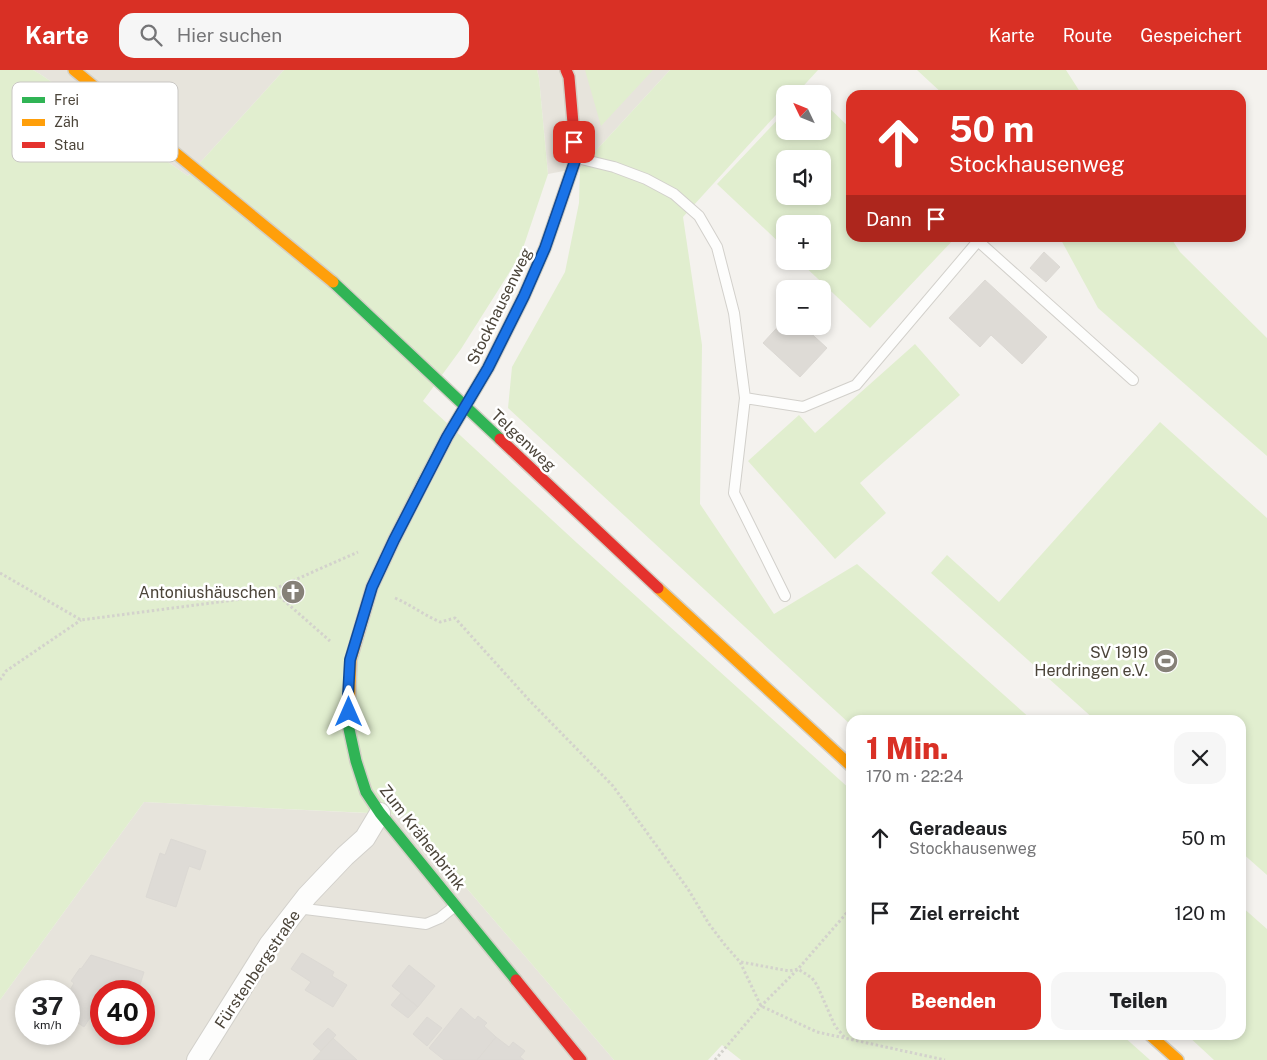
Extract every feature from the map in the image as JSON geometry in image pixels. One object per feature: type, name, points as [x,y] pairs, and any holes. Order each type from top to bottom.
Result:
[{"type":"street","name":"Telgenweg","points":[[74,70],[89,82]]},
{"type":"street","name":"Stockhausenweg","points":[[394,540],[447,437],[488,368],[524,296],[545,248],[576,158],[569,77],[566,70]]},
{"type":"street","name":"Telgenweg","points":[[178,155],[330,279],[679,608],[846,761]]},
{"type":"street","name":"Zum Krähenbrink","points":[[394,540],[372,587],[350,660],[349,729],[356,761],[366,792],[380,813],[581,1060]]},
{"type":"street","name":"Fürstenbergstraße","points":[[196,1060],[269,945],[307,896],[365,838],[380,813]]},
{"type":"street","points":[[1156,1040],[1178,1060]]},
{"type":"lane","points":[[576,158],[614,167],[646,179],[674,194],[699,216],[717,247],[734,313],[745,398],[734,493],[785,596]]},
{"type":"lane","points":[[745,398],[803,407],[856,385],[977,242]]},
{"type":"lane","points":[[979,242],[1134,380]]},
{"type":"lane","points":[[298,908],[426,924],[440,918],[456,906]]},
{"type":"path","points":[[0,680],[6,671],[81,620],[242,598],[272,590],[371,547],[394,540]]},
{"type":"path","points":[[0,573],[81,620]]},
{"type":"path","points":[[372,587],[407,603],[426,616],[440,622],[455,618],[530,700],[614,786],[688,889],[709,924],[740,962],[760,1006],[817,1032],[846,1039]]},
{"type":"path","points":[[272,590],[350,660]]},
{"type":"path","points":[[715,1060],[760,1006],[798,969],[846,914]]},
{"type":"path","points":[[740,962],[789,971],[798,969],[812,978],[835,1026],[846,1039]]},
{"type":"path","points":[[851,1040],[945,1060]]},
{"type":"shaded area","points":[[33,70],[284,70],[188,176],[168,162],[178,162],[178,82],[52,82]]},
{"type":"shaded area","points":[[537,70],[670,70],[580,168],[548,174]]},
{"type":"shaded area","points":[[144,802],[404,815],[614,1060],[0,1060],[0,1000]]},
{"type":"green space","points":[[0,70],[33,70],[52,82],[12,82],[12,162],[168,162],[188,176],[284,70],[537,70],[548,174],[521,254],[461,349],[423,401],[846,785],[846,1040],[1128,1040],[1150,1060],[741,1060],[722,1045],[708,1060],[614,1060],[404,815],[369,813],[144,802],[0,1000]]},
{"type":"green space","points":[[585,70],[653,70],[601,126]]},
{"type":"green space","points":[[670,70],[818,70],[804,85],[776,85],[776,115],[683,217],[702,345],[700,504],[774,614],[857,564],[1026,715],[846,715],[846,720],[508,408],[512,367],[565,272],[579,203],[580,168]]},
{"type":"green space","points":[[917,70],[1066,70],[1079,90],[939,90]]},
{"type":"green space","points":[[831,110],[846,124],[846,242],[951,242],[870,328],[831,291],[831,280],[819,280],[809,270],[831,270],[831,215],[776,215],[776,240],[717,184],[776,122],[776,140],[831,140]]},
{"type":"green space","points":[[1062,242],[1174,242],[1180,252],[1267,338],[1267,456],[1098,308]]},
{"type":"green space","points":[[915,344],[960,395],[860,483],[886,513],[835,559],[748,461],[799,415],[815,433]]},
{"type":"green space","name":"SV 1919 Herdringen e.V.","points":[[1160,422],[1267,518],[1267,875],[1246,856],[1246,715],[1089,715],[931,573],[947,555],[999,602]]},
{"type":"green space","points":[[1246,910],[1267,929],[1267,1060],[1214,1060],[1192,1040],[1246,1040]]},
{"type":"building","points":[[1044,252],[1060,267],[1046,282],[1030,268]]},
{"type":"building","points":[[985,280],[1047,337],[1022,364],[991,335],[980,347],[949,318]]},
{"type":"building","points":[[776,329],[776,335],[813,335],[827,348],[800,377],[763,343]]},
{"type":"building","points":[[171,839],[206,851],[200,870],[189,866],[176,907],[146,897],[160,853],[165,855]]},
{"type":"building","points":[[302,953],[334,972],[332,976],[347,985],[333,1007],[305,990],[311,982],[291,969]]},
{"type":"building","points":[[91,955],[144,972],[141,980],[90,980],[90,1018],[84,1027],[80,1024],[80,980],[72,980]]},
{"type":"building","points":[[409,965],[435,986],[418,1007],[392,986]]},
{"type":"building","points":[[401,993],[418,1007],[408,1018],[391,1005]]},
{"type":"building","points":[[461,1008],[475,1020],[478,1016],[487,1023],[484,1026],[496,1037],[477,1060],[444,1060],[429,1048]]},
{"type":"building","points":[[427,1017],[442,1028],[427,1046],[413,1034]]},
{"type":"building","points":[[328,1028],[336,1035],[321,1051],[313,1044]]},
{"type":"building","points":[[496,1037],[509,1047],[513,1042],[525,1051],[520,1057],[524,1060],[477,1060]]},
{"type":"building","points":[[334,1039],[357,1060],[313,1060]]},
{"type":"traffic: fast","points":[[422,485],[447,437],[488,368],[524,296],[545,248],[555,219]]},
{"type":"traffic: fast","points":[[333,282],[500,439]]},
{"type":"traffic: fast","points":[[349,713],[349,729],[356,761],[366,792],[380,813],[516,980]]},
{"type":"traffic: slow","points":[[74,70],[89,82]]},
{"type":"traffic: slow","points":[[178,155],[333,282]]},
{"type":"traffic: slow","points":[[349,713],[351,659],[372,587],[422,485]]},
{"type":"traffic: slow","points":[[658,588],[846,761]]},
{"type":"traffic: slow","points":[[1156,1040],[1178,1060]]},
{"type":"traffic: jam","points":[[555,219],[576,158],[569,77],[566,70]]},
{"type":"traffic: jam","points":[[500,439],[658,588]]},
{"type":"traffic: jam","points":[[516,980],[581,1060]]},
{"type":"place","name":"Antoniushäuschen","points":[[293,592]]},
{"type":"place","name":"SV 1919 Herdringen e.V.","points":[[1166,661]]},
{"type":"route","points":[[349,712],[350,660],[372,587],[447,437],[488,368],[524,296],[545,248],[576,158],[574,142]]}]
